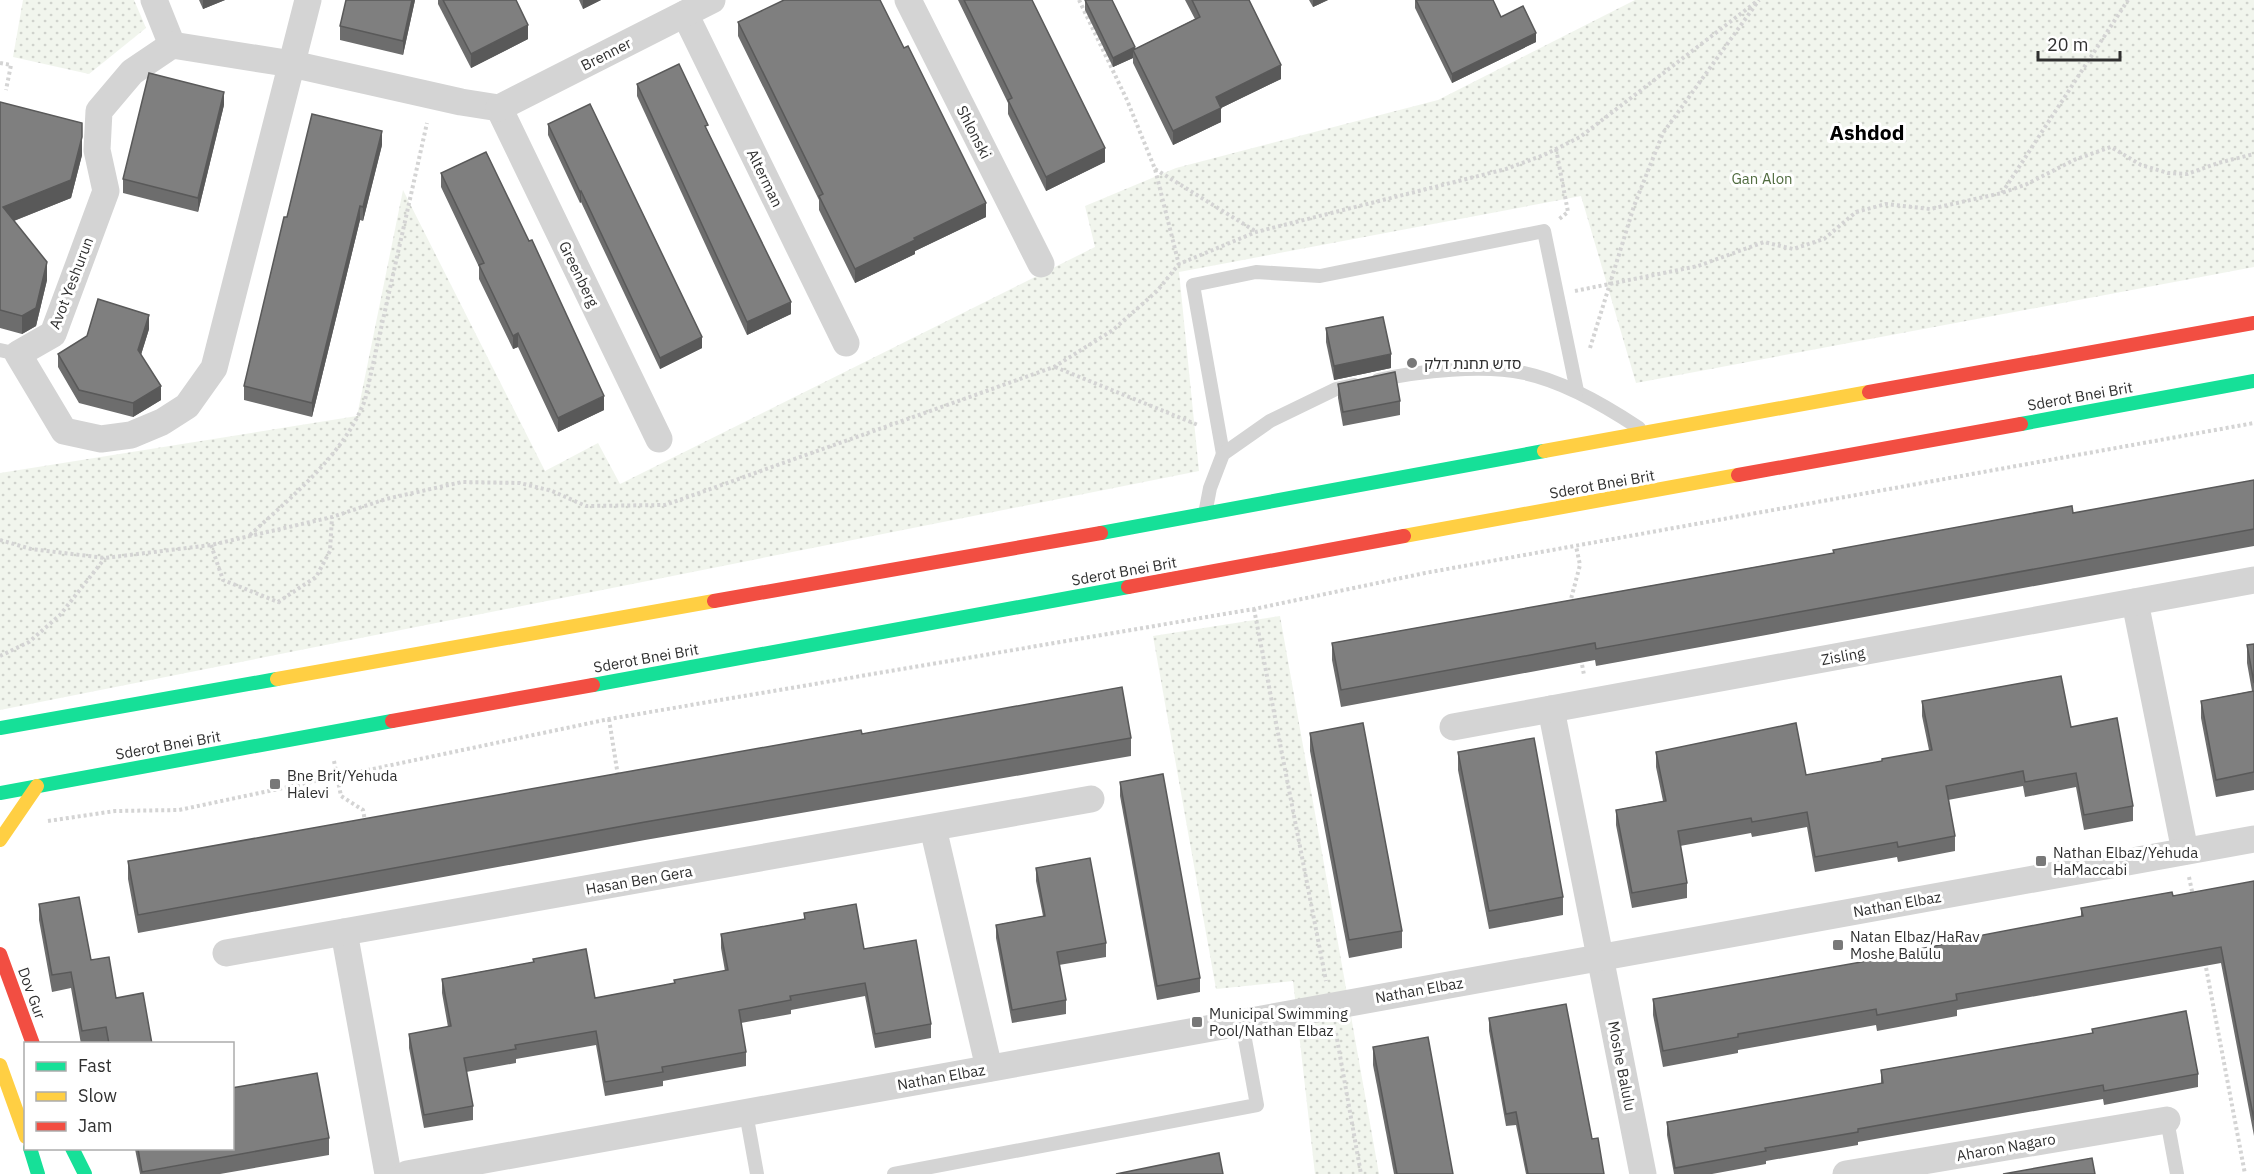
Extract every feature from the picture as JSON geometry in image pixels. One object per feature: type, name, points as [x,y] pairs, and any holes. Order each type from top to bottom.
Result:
[{"type":"main road","points":[[2,726],[1205,514],[2254,323]]},
{"type":"main road","name":"Sderot Bnei Brit","points":[[0,793],[2254,381]]},
{"type":"main road","points":[[0,840],[37,786]]},
{"type":"main road","name":"Dov Gur","points":[[0,954],[32,1042]]},
{"type":"main road","points":[[0,1065],[24,1131]]},
{"type":"main road","points":[[30,1150],[38,1174]]},
{"type":"main road","points":[[73,1150],[85,1174]]},
{"type":"street","points":[[154,0],[172,45],[292,64],[499,108]]},
{"type":"street","name":"Avot Yeshurun","points":[[172,45],[132,72],[99,111],[97,150],[106,190],[53,334],[9,352],[64,431],[101,439],[131,435],[162,422],[187,406],[214,369],[308,0]]},
{"type":"street","name":"Shlonski","points":[[908,0],[1041,264]]},
{"type":"street","name":"Brenner","points":[[499,108],[703,4]]},
{"type":"street","name":"Alterman","points":[[703,4],[846,343]]},
{"type":"street","name":"Greenberg","points":[[499,108],[659,439]]},
{"type":"street","name":"Zisling","points":[[1453,727],[2254,580]]},
{"type":"street","points":[[2136,602],[2185,851]]},
{"type":"street","points":[[1551,709],[1601,957]]},
{"type":"street","name":"Hasan Ben Gera","points":[[226,953],[1091,799]]},
{"type":"street","points":[[933,828],[989,1068]]},
{"type":"street","name":"Nathan Elbaz","points":[[407,1174],[2254,839]]},
{"type":"street","points":[[344,932],[388,1174]]},
{"type":"street","name":"Moshe Balulu","points":[[1601,957],[1643,1174]]},
{"type":"street","name":"Aharon Nagaro","points":[[1846,1174],[2167,1120]]},
{"type":"lane","points":[[1205,514],[1210,488],[1223,454],[1193,285],[1256,272],[1320,276],[1544,231],[1577,391]]},
{"type":"lane","points":[[1223,454],[1270,421],[1336,389],[1393,377],[1477,369],[1524,373],[1577,391],[1646,432]]},
{"type":"lane","points":[[894,1174],[1257,1105],[1242,1023]]},
{"type":"lane","points":[[746,1113],[757,1174]]},
{"type":"lane","points":[[2167,1120],[2178,1174]]},
{"type":"path","points":[[1079,0],[1127,100],[1155,169],[1179,264],[1193,285]]},
{"type":"path","points":[[2002,193],[2128,0]]},
{"type":"path","points":[[0,540],[31,549],[105,558],[211,545],[332,518],[386,499],[462,482],[520,483],[552,491],[586,506],[665,505],[1054,367],[1113,330],[1157,291],[1179,264],[1256,232],[1506,169],[1556,149],[1580,137],[1757,1]]},
{"type":"path","points":[[1577,391],[1634,206],[1663,133],[1757,1]]},
{"type":"path","points":[[0,63],[10,65],[6,90]]},
{"type":"path","points":[[250,536],[316,472],[359,417],[366,400],[433,95]]},
{"type":"path","points":[[1557,295],[1698,266],[1764,242],[1793,249],[1824,239],[1856,212],[1886,204],[1930,209],[2002,193],[2028,184],[2074,160],[2111,147],[2141,165],[2168,173],[2187,174],[2254,154]]},
{"type":"path","points":[[1544,231],[1568,213],[1556,149]]},
{"type":"path","points":[[1155,169],[1256,232]]},
{"type":"path","points":[[1054,367],[1220,434]]},
{"type":"path","points":[[47,822],[115,811],[179,810],[609,719],[1254,609],[1425,573],[2254,423]]},
{"type":"path","points":[[211,545],[223,580],[278,602],[316,576],[330,551],[332,518]]},
{"type":"path","points":[[1572,610],[1570,599],[1580,565],[1576,546]]},
{"type":"path","points":[[0,656],[30,642],[60,615],[105,558]]},
{"type":"path","points":[[1254,609],[1361,1174]]},
{"type":"path","points":[[1580,657],[1588,703]]},
{"type":"path","points":[[609,719],[619,778]]},
{"type":"path","points":[[337,776],[341,796],[363,810],[365,822]]},
{"type":"path","points":[[2185,851],[2193,897]]},
{"type":"path","points":[[2204,955],[2245,1174]]},
{"type":"green space","points":[[23,0],[134,0],[146,28],[89,74],[13,57]]},
{"type":"green space","name":"Gan Alon","points":[[1635,0],[2254,0],[2254,267],[1636,383],[1581,196],[1179,272],[1199,471],[0,710],[0,473],[357,416],[403,190],[545,471],[598,443],[620,484],[1095,247],[1085,206],[1176,168],[1438,100]]},
{"type":"green space","points":[[1280,616],[1379,1174],[1315,1174],[1293,981],[1216,989],[1153,636]]},
{"type":"building","points":[[346,0],[412,0],[403,41],[340,26]]},
{"type":"building","points":[[443,0],[516,0],[528,25],[471,54]]},
{"type":"building","points":[[784,0],[880,0],[904,48],[908,46],[986,203],[855,269],[819,196],[823,194],[738,22]]},
{"type":"building","points":[[964,0],[1032,0],[1105,148],[1046,177],[1008,100],[1012,98]]},
{"type":"building","points":[[1085,0],[1112,0],[1135,47],[1113,58]]},
{"type":"building","points":[[1192,0],[1249,0],[1281,65],[1216,97],[1221,108],[1173,131],[1133,50],[1200,17]]},
{"type":"building","points":[[1416,0],[1493,0],[1501,17],[1523,6],[1536,33],[1452,74]]},
{"type":"building","points":[[679,64],[708,125],[705,126],[791,302],[747,322],[637,84]]},
{"type":"building","points":[[149,73],[224,92],[198,198],[123,179]]},
{"type":"building","points":[[0,102],[82,123],[82,137],[71,180],[3,207],[47,262],[36,308],[22,316],[0,310]]},
{"type":"building","points":[[590,104],[702,337],[660,358],[548,124]]},
{"type":"building","points":[[312,114],[382,131],[363,207],[360,206],[312,403],[244,386],[284,217],[287,217]]},
{"type":"building","points":[[486,152],[529,241],[532,240],[604,396],[558,418],[518,333],[513,336],[479,265],[484,263],[441,173]]},
{"type":"building","points":[[98,299],[149,315],[138,350],[161,386],[133,403],[79,390],[58,354],[87,336]]},
{"type":"building","points":[[1383,317],[1391,354],[1334,366],[1326,328]]},
{"type":"building","points":[[1395,372],[1400,401],[1343,412],[1338,384]]},
{"type":"building","points":[[2254,480],[2254,529],[1596,649],[1595,643],[1341,690],[1332,643],[1834,553],[1833,550],[2072,506],[2073,513]]},
{"type":"building","points":[[2254,644],[2254,683],[2247,645]]},
{"type":"building","points":[[2061,676],[2071,727],[2117,718],[2133,806],[2084,815],[2076,773],[2025,782],[2023,771],[1946,786],[1955,836],[1898,847],[1897,842],[1815,857],[1807,812],[1752,822],[1751,818],[1678,831],[1687,883],[1632,893],[1616,810],[1666,801],[1656,752],[1796,723],[1806,775],[1882,761],[1882,759],[1932,750],[1922,701]]},
{"type":"building","points":[[1122,687],[1131,738],[645,822],[138,915],[128,861],[861,730],[862,734]]},
{"type":"building","points":[[2254,691],[2254,772],[2216,780],[2201,701]]},
{"type":"building","points":[[1363,723],[1402,931],[1349,940],[1310,733]]},
{"type":"building","points":[[1534,738],[1563,897],[1489,911],[1458,752]]},
{"type":"building","points":[[1163,774],[1200,978],[1157,986],[1120,782]]},
{"type":"building","points":[[1090,858],[1106,943],[1057,952],[1066,1000],[1012,1010],[996,925],[1045,916],[1036,868]]},
{"type":"building","points":[[2254,881],[2254,1120],[2221,947],[1956,994],[1957,1000],[1877,1015],[1876,1009],[1738,1034],[1738,1037],[1663,1051],[1653,999],[1867,961],[1866,959],[2083,916],[2081,908],[2172,892],[2173,896]]},
{"type":"building","points":[[79,897],[91,960],[109,957],[116,998],[143,993],[152,1042],[109,1042],[106,1027],[82,1031],[71,972],[52,975],[39,904]]},
{"type":"building","points":[[856,904],[864,949],[916,940],[931,1024],[875,1034],[865,983],[790,996],[791,1000],[739,1010],[746,1052],[662,1067],[663,1072],[605,1082],[596,1031],[515,1045],[516,1049],[464,1058],[473,1106],[424,1115],[409,1034],[451,1026],[442,979],[534,962],[533,959],[586,949],[595,998],[675,983],[674,980],[728,970],[721,934],[805,919],[804,913]]},
{"type":"building","points":[[1566,1004],[1592,1139],[1598,1138],[1604,1174],[1528,1174],[1516,1112],[1506,1114],[1489,1018]]},
{"type":"building","points":[[2186,1011],[2198,1074],[2104,1091],[2103,1085],[1858,1129],[1858,1132],[1765,1148],[1766,1151],[1675,1168],[1667,1122],[1883,1083],[1881,1070],[2093,1033],[2092,1029]]},
{"type":"building","points":[[1428,1037],[1453,1174],[1397,1174],[1373,1047]]},
{"type":"building","points":[[317,1073],[329,1138],[142,1172],[138,1150],[234,1150],[234,1088]]},
{"type":"building","points":[[1219,1153],[1223,1174],[1116,1174]]},
{"type":"building","points":[[2092,1158],[2095,1174],[2003,1174]]},
{"type":"traffic: fast","points":[[2021,424],[2254,381]]},
{"type":"traffic: fast","points":[[1101,533],[1544,451]]},
{"type":"traffic: fast","points":[[593,685],[1128,587]]},
{"type":"traffic: fast","points":[[0,728],[277,679]]},
{"type":"traffic: fast","points":[[0,793],[392,721]]},
{"type":"traffic: fast","points":[[31,1150],[38,1174]]},
{"type":"traffic: fast","points":[[73,1150],[85,1174]]},
{"type":"traffic: slow","points":[[1544,451],[1869,392]]},
{"type":"traffic: slow","points":[[1404,536],[1738,475]]},
{"type":"traffic: slow","points":[[277,679],[714,601]]},
{"type":"traffic: slow","points":[[0,840],[37,786]]},
{"type":"traffic: slow","points":[[0,1065],[24,1131]]},
{"type":"traffic: jam","points":[[1869,392],[2254,323]]},
{"type":"traffic: jam","points":[[1738,475],[2021,424]]},
{"type":"traffic: jam","points":[[714,601],[1101,533]]},
{"type":"traffic: jam","points":[[1128,587],[1404,536]]},
{"type":"traffic: jam","points":[[392,721],[593,685]]},
{"type":"traffic: jam","points":[[0,954],[32,1042]]},
{"type":"place","name":"סדש תחנת דלק","points":[[1412,363]]},
{"type":"place","name":"Bne Brit/Yehuda Halevi","points":[[275,784]]},
{"type":"place","name":"Nathan Elbaz/Yehuda HaMaccabi","points":[[2041,861]]},
{"type":"place","name":"Natan Elbaz/HaRav Moshe Balulu","points":[[1838,945]]},
{"type":"place","name":"Municipal Swimming Pool/Nathan Elbaz","points":[[1197,1022]]},
{"type":"district","name":"Ashdod","points":[[1867,132]]}]
